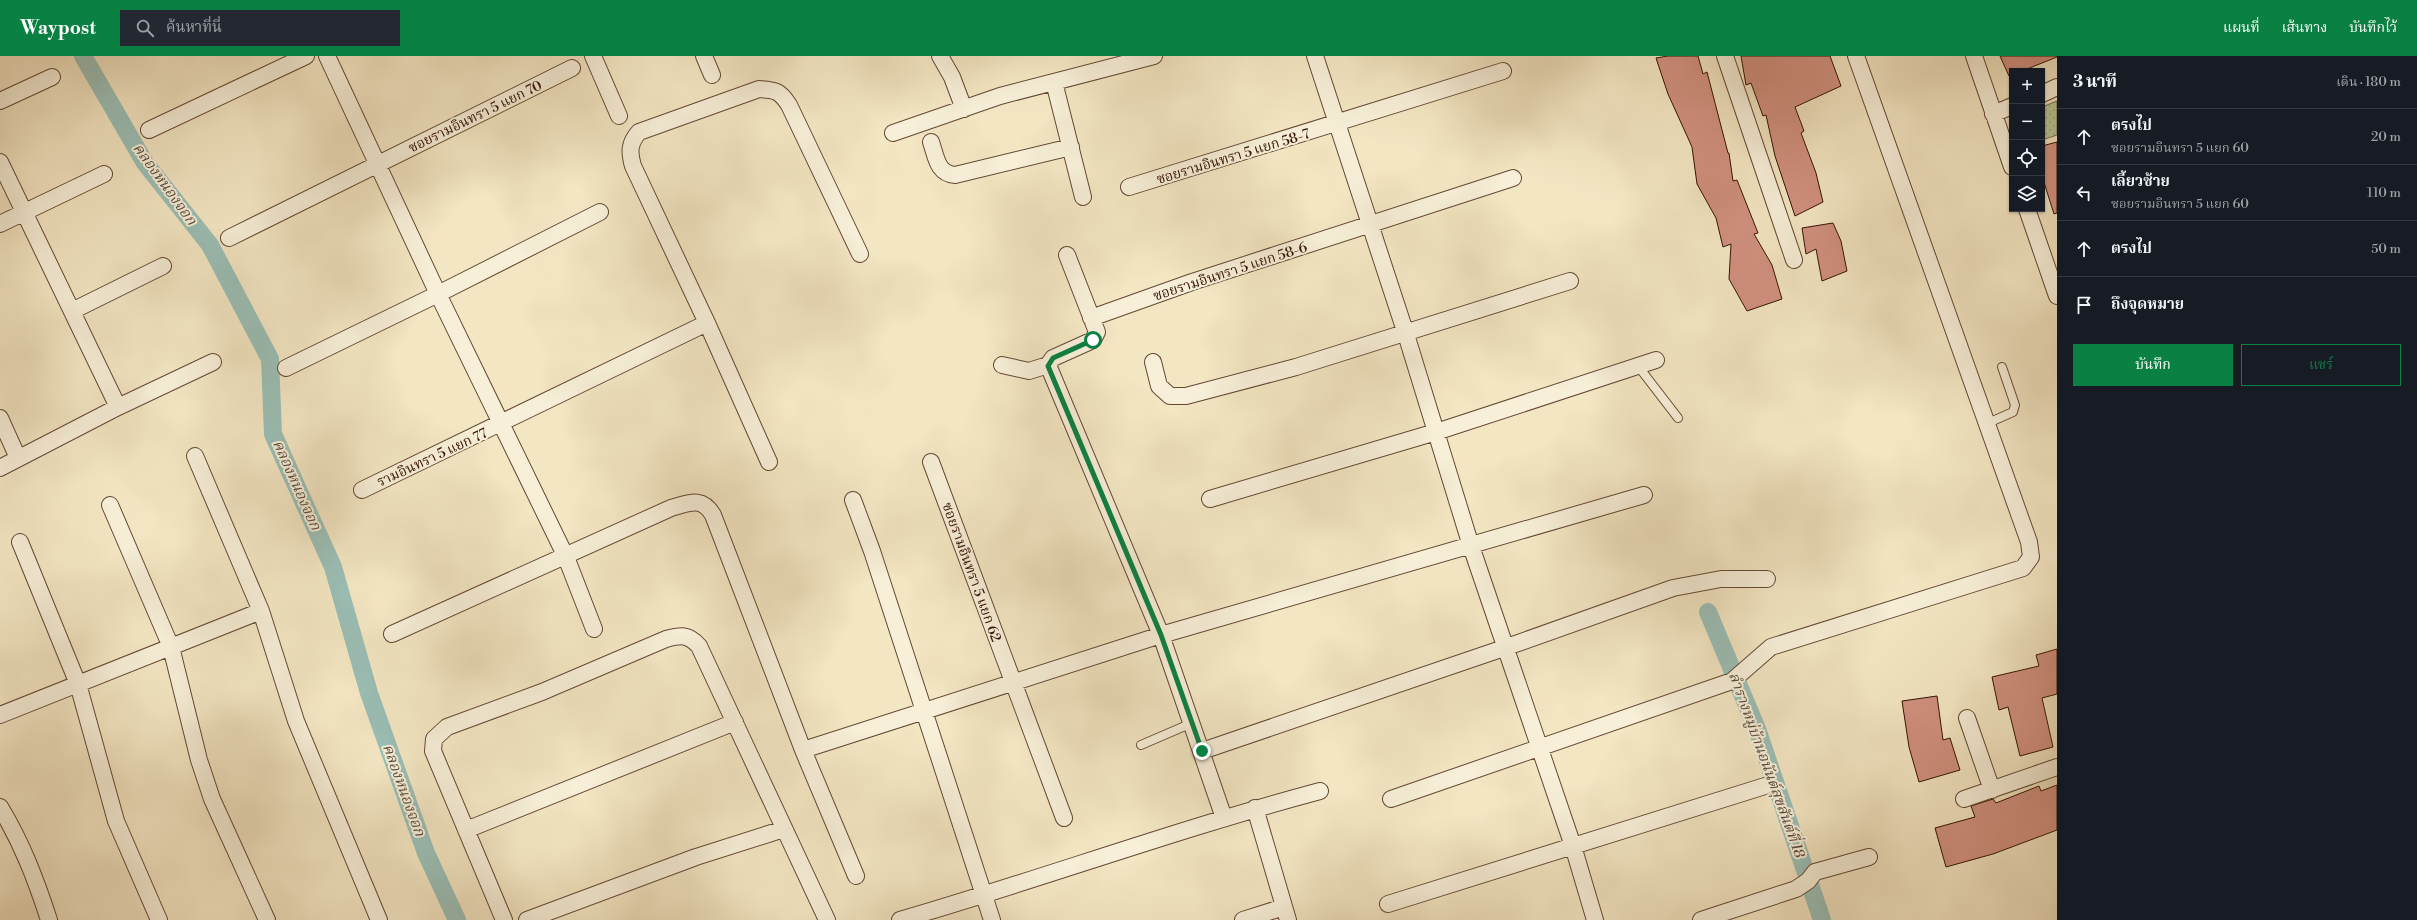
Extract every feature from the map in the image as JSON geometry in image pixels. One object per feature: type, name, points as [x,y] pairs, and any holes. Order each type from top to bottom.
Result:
[{"type":"street","points":[[149,130],[306,56]]},
{"type":"street","points":[[327,56],[438,294],[566,557],[594,628]]},
{"type":"street","points":[[593,56],[619,116]]},
{"type":"street","points":[[704,56],[712,75]]},
{"type":"street","points":[[940,56],[952,77],[964,109]]},
{"type":"street","points":[[893,133],[964,109],[1054,82],[1154,56]]},
{"type":"street","points":[[1315,56],[1504,648],[1573,846],[1595,920]]},
{"type":"street","points":[[1725,56],[1794,260]]},
{"type":"street","points":[[1391,799],[1732,681],[1771,647],[2023,568],[2031,557],[2029,542],[1988,423],[1856,56]]},
{"type":"street","points":[[1974,56],[2009,158]]},
{"type":"street","name":"ซอยรามอินทรา 5 แยก 70","points":[[229,238],[572,68]]},
{"type":"street","name":"ซอยรามอินทรา 5 แยก 58-7","points":[[1129,188],[1503,71]]},
{"type":"street","points":[[0,101],[52,77]]},
{"type":"street","points":[[1054,82],[1083,197]]},
{"type":"street","points":[[2045,93],[2057,87]]},
{"type":"street","points":[[769,462],[708,323],[633,166],[630,148],[632,140],[639,132],[759,89],[772,90],[782,94],[789,105],[860,254]]},
{"type":"street","points":[[1994,114],[2009,107]]},
{"type":"street","points":[[931,142],[940,169],[947,175],[955,175],[1071,147]]},
{"type":"street","points":[[0,162],[118,406]]},
{"type":"street","points":[[0,224],[104,174]]},
{"type":"street","name":"ซอยรามอินทรา 5 แยก 58-6","points":[[1091,318],[1192,282],[1370,226],[1513,178]]},
{"type":"street","points":[[286,368],[438,294],[600,212]]},
{"type":"street","points":[[2028,212],[2057,296]]},
{"type":"street","points":[[1002,365],[1029,371],[1048,366],[1053,358],[1093,340],[1097,332],[1067,254]]},
{"type":"street","points":[[72,311],[163,266]]},
{"type":"street","points":[[1152,362],[1159,386],[1170,396],[1186,396],[1296,367],[1404,331],[1570,281]]},
{"type":"street","name":"รามอินทรา 5 แยก 77","points":[[362,490],[708,323]]},
{"type":"street","points":[[1210,499],[1436,432],[1656,360]]},
{"type":"street","points":[[0,468],[118,406],[213,362]]},
{"type":"street","points":[[1048,366],[1161,635],[1224,818]]},
{"type":"street","points":[[0,418],[18,458]]},
{"type":"street","points":[[195,456],[261,611],[296,721],[379,920]]},
{"type":"street","name":"ซอยรามอินทรา 5 แยก 62","points":[[931,462],[1064,818]]},
{"type":"street","points":[[803,750],[1013,681],[1161,635],[1644,495]]},
{"type":"street","points":[[852,500],[872,551],[992,920]]},
{"type":"street","points":[[392,634],[566,557],[671,508],[689,503],[700,503],[708,506],[713,515],[803,750],[856,876]]},
{"type":"street","points":[[110,505],[171,647],[199,760],[212,799],[267,920]]},
{"type":"street","points":[[20,542],[78,684],[116,821],[159,920]]},
{"type":"street","points":[[1202,751],[1504,648],[1673,588],[1721,579],[1767,579]]},
{"type":"street","points":[[0,715],[261,611]]},
{"type":"street","points":[[504,920],[433,751],[434,739],[447,727],[542,692],[666,639],[681,635],[691,638],[699,646],[827,920]]},
{"type":"street","points":[[1967,718],[1992,790]]},
{"type":"street","points":[[466,830],[735,722]]},
{"type":"street","points":[[1964,799],[2057,768]]},
{"type":"street","points":[[1388,904],[1765,786]]},
{"type":"street","points":[[900,920],[984,896],[1255,808],[1320,791]]},
{"type":"street","points":[[0,807],[14,830],[34,871],[49,920]]},
{"type":"street","points":[[1243,920],[1286,914],[1255,808]]},
{"type":"street","points":[[527,920],[696,857],[784,829]]},
{"type":"street","points":[[1701,920],[1799,887],[1815,872],[1869,857]]},
{"type":"lane","points":[[1638,366],[1678,418]]},
{"type":"lane","points":[[1988,423],[2013,412],[2015,405],[2002,367]]},
{"type":"lane","points":[[1141,745],[1192,723]]},
{"type":"green space","points":[[2057,101],[2057,135],[2045,139],[2045,106]]},
{"type":"building","points":[[1668,56],[1698,56],[1703,74],[1707,72],[1729,153],[1733,181],[1737,180],[1758,233],[1754,234],[1772,265],[1782,299],[1747,311],[1729,279],[1731,244],[1723,247],[1716,218],[1697,184],[1692,147],[1668,94],[1656,58]]},
{"type":"building","points":[[1741,56],[1830,56],[1841,86],[1795,107],[1804,131],[1801,133],[1816,173],[1823,202],[1795,216],[1775,156],[1766,115],[1763,116],[1751,83],[1746,85]]},
{"type":"building","points":[[2000,56],[2057,56],[2030,68],[2009,68],[2009,76]]},
{"type":"building","points":[[2057,142],[2057,213],[2054,214],[2045,186],[2045,145]]},
{"type":"building","points":[[1833,223],[1841,241],[1847,271],[1822,281],[1816,249],[1806,254],[1802,228]]},
{"type":"building","points":[[2057,649],[2057,694],[2042,698],[2053,747],[2020,756],[2008,707],[1999,710],[1992,677],[2039,666],[2036,655]]},
{"type":"building","points":[[1937,696],[1943,740],[1950,738],[1960,770],[1919,782],[1909,747],[1902,701]]},
{"type":"building","points":[[2057,785],[2057,830],[1993,854],[1946,867],[1935,828],[1975,817],[1971,806],[1993,799],[1996,803],[2039,786],[2041,791]]},
{"type":"waterway","name":"คลองหนองจอก","points":[[83,56],[145,163],[210,245],[270,359],[273,434],[333,567],[369,693],[426,853],[457,920]]},
{"type":"waterway","name":"ลำรางหมู่บ้านอนันต์สุขสันต์ที่ 18","points":[[1708,612],[1757,729],[1822,920]]},
{"type":"route","points":[[1093,340],[1053,358],[1049,362],[1048,366],[1161,635],[1202,751]]}]
